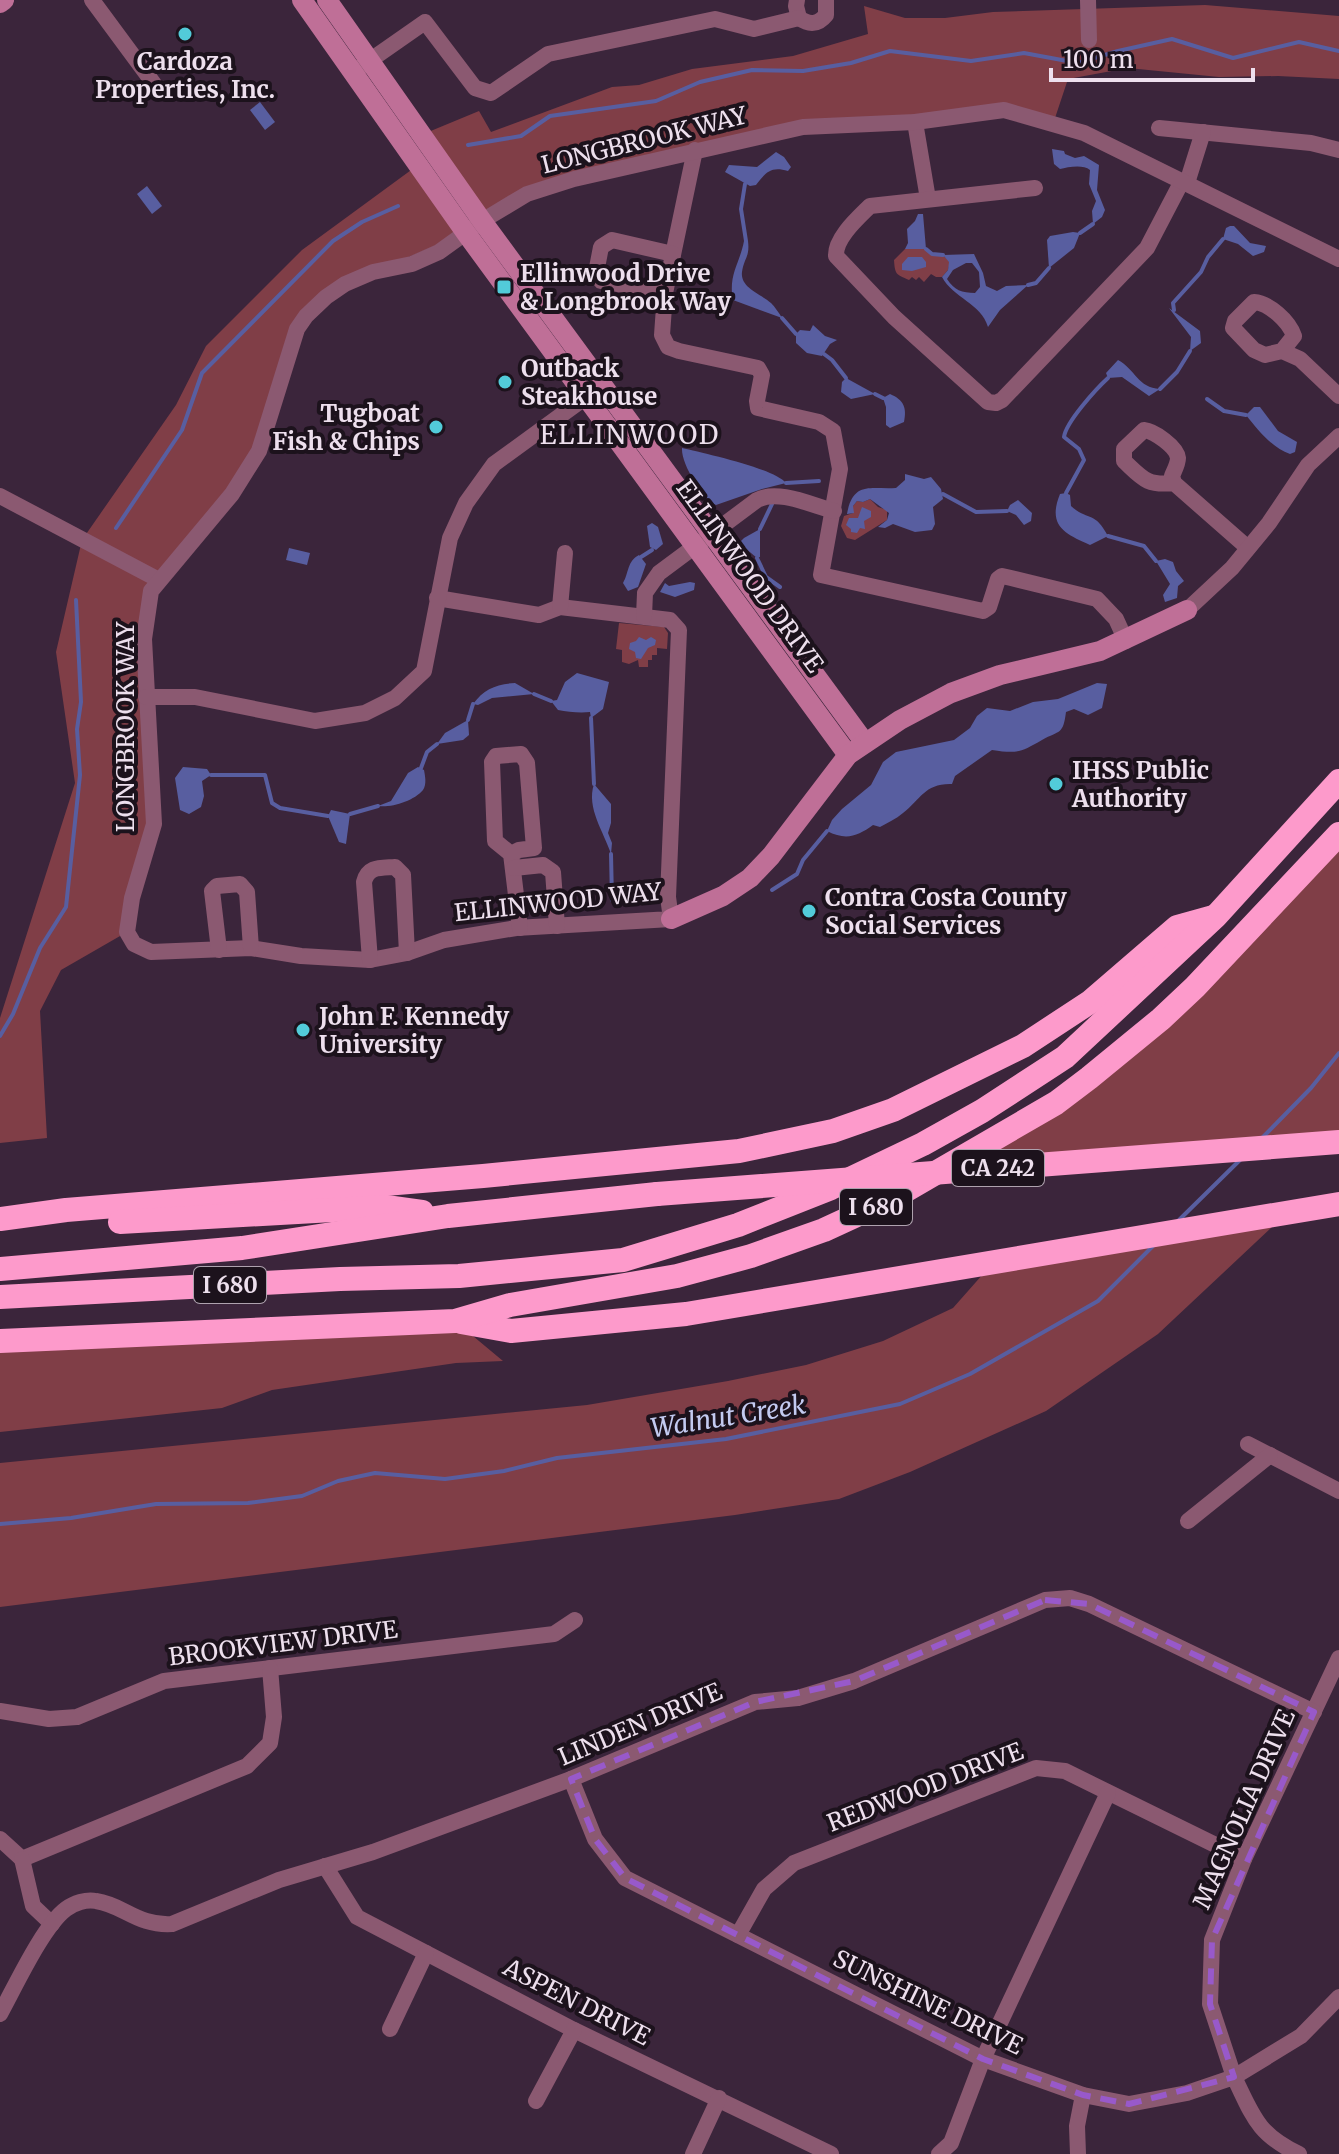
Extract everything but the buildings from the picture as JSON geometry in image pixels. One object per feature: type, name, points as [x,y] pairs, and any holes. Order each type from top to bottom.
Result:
[{"type":"highway","name":"I 680","points":[[0,1297],[340,1279],[459,1276],[623,1260],[738,1225],[877,1168],[982,1111],[1065,1057],[1216,916],[1339,781]]},
{"type":"highway","name":"I 680","points":[[0,1341],[455,1321],[510,1305],[677,1276],[751,1256],[824,1230],[889,1200],[1056,1103],[1195,987],[1339,834]]},
{"type":"highway","points":[[0,1219],[66,1210],[483,1176],[739,1151],[833,1131],[941,1089],[1023,1046],[1090,1002],[1177,927],[1216,916]]},
{"type":"highway","name":"CA 242","points":[[0,1269],[242,1248],[448,1216],[657,1194],[1339,1142]]},
{"type":"highway","points":[[455,1321],[511,1331],[686,1314],[1339,1204]]},
{"type":"highway","points":[[0,1232],[386,1207],[448,1216]]},
{"type":"street","points":[[92,0],[154,84]]},
{"type":"street","name":"ELLINWOOD DRIVE","points":[[302,0],[361,67],[474,227],[586,397],[696,546],[856,749]]},
{"type":"street","name":"ELLINWOOD DRIVE","points":[[327,0],[361,67]]},
{"type":"street","points":[[797,0],[799,18]]},
{"type":"street","points":[[361,67],[425,22],[475,88],[491,93],[548,54],[715,19],[754,29],[799,18],[810,23],[822,20],[828,9],[826,0]]},
{"type":"street","points":[[1088,0],[1089,40]]},
{"type":"street","name":"LONGBROOK WAY","points":[[134,944],[127,932],[132,898],[154,824],[144,639],[151,591],[232,494],[259,451],[297,329],[326,297],[345,284],[373,272],[412,264],[439,252],[527,194],[574,179],[803,127],[915,122],[1004,110],[1084,133],[1339,259]]},
{"type":"street","points":[[915,122],[928,199]]},
{"type":"street","points":[[1159,128],[1311,143],[1339,150]]},
{"type":"street","points":[[1035,188],[870,206],[835,248],[836,256],[903,325],[988,402],[1002,400],[1147,248],[1184,182],[1203,132]]},
{"type":"street","points":[[695,150],[665,293],[662,335],[668,347],[758,368],[762,375],[758,408],[819,422],[833,431],[840,469],[821,575],[983,611],[989,607],[998,579],[1002,576],[1097,599],[1116,619],[1126,641]]},
{"type":"street","name":"ELLINWOOD DRIVE","points":[[474,227],[713,533],[856,749]]},
{"type":"street","points":[[665,293],[601,281],[596,273],[601,247],[612,240],[673,254]]},
{"type":"street","points":[[1282,351],[1300,359],[1339,396]]},
{"type":"street","points":[[146,697],[195,697],[315,721],[365,713],[395,698],[424,671],[450,538],[466,503],[494,464],[586,397]]},
{"type":"street","name":"ELLINWOOD WAY","points":[[134,944],[151,952],[251,948],[301,956],[370,960],[407,953],[444,940],[520,928],[671,919],[723,896],[750,878],[856,749],[900,720],[951,693],[1000,675],[1100,651],[1187,610],[1232,568],[1269,523],[1308,465],[1339,436]]},
{"type":"street","points":[[1174,483],[1248,548]]},
{"type":"street","points":[[0,496],[159,580]]},
{"type":"street","points":[[644,616],[645,593],[659,573],[757,500],[765,496],[780,496],[834,511]]},
{"type":"street","points":[[560,607],[565,553]]},
{"type":"street","points":[[437,598],[539,615],[560,607],[644,616],[670,620],[679,630],[668,897],[671,919]]},
{"type":"street","points":[[520,928],[513,861],[519,850],[534,848],[525,757],[521,754],[496,756],[492,762],[495,841],[513,861],[549,867],[553,872],[557,926]]},
{"type":"street","points":[[370,960],[364,882],[366,873],[372,869],[395,867],[403,875],[407,953]]},
{"type":"street","points":[[219,950],[212,891],[217,886],[240,884],[247,892],[251,948]]},
{"type":"street","points":[[1248,1444],[1339,1491]]},
{"type":"street","points":[[1188,1521],[1270,1455]]},
{"type":"street","name":"LINDEN DRIVE","points":[[52,1924],[67,1908],[84,1901],[97,1901],[154,1925],[172,1924],[279,1880],[373,1852],[571,1779],[755,1702],[798,1698],[854,1681],[1045,1600],[1070,1598],[1089,1604],[1314,1712]]},
{"type":"street","name":"BROOKVIEW DRIVE","points":[[0,1711],[49,1719],[77,1717],[164,1681],[554,1634],[575,1620]]},
{"type":"street","name":"MAGNOLIA DRIVE","points":[[1234,2077],[1210,2004],[1212,1940],[1244,1859],[1339,1658]]},
{"type":"street","points":[[22,1859],[247,1766],[270,1743],[274,1717],[270,1668]]},
{"type":"street","name":"REDWOOD DRIVE","points":[[738,1935],[764,1889],[794,1863],[1036,1768],[1065,1771],[1244,1859]]},
{"type":"street","name":"SUNSHINE DRIVE","points":[[571,1779],[595,1839],[625,1878],[983,2059],[1083,2095],[1129,2104],[1187,2093],[1234,2077],[1301,2036],[1339,1997]]},
{"type":"street","points":[[939,2154],[951,2143],[983,2059],[1108,1793]]},
{"type":"street","points":[[0,1839],[22,1859],[33,1906],[52,1924],[0,2014]]},
{"type":"street","name":"ASPEN DRIVE","points":[[325,1866],[357,1917],[574,2030],[831,2154]]},
{"type":"street","points":[[390,2029],[426,1953]]},
{"type":"street","points":[[536,2101],[574,2030]]},
{"type":"street","points":[[1234,2077],[1257,2124],[1278,2144],[1299,2154]]},
{"type":"street","points":[[1078,2154],[1077,2126],[1083,2095]]},
{"type":"street","points":[[693,2154],[719,2098]]},
{"type":"highlighted area","points":[[1045,1600],[1089,1604],[1314,1712],[1212,1940],[1210,2004],[1234,2077],[1129,2104],[1083,2095],[983,2059],[625,1878],[595,1839],[571,1779],[755,1702],[854,1681]]},
{"type":"shaded area","points":[[1205,5],[1339,16],[1339,79],[1219,77],[1128,68],[1068,79],[1053,124],[1004,110],[803,127],[574,179],[482,221],[421,135],[479,111],[491,132],[612,87],[639,85],[692,69],[793,56],[868,34],[864,6],[905,18],[945,18],[993,12]]},
{"type":"shaded area","points":[[418,165],[466,233],[373,272],[306,316],[259,451],[151,591],[154,824],[127,932],[61,970],[40,1011],[47,1138],[0,1143],[0,1018],[75,783],[56,652],[82,540],[176,405],[206,346],[302,250]]},
{"type":"shaded area","points":[[905,249],[926,249],[932,254],[943,255],[950,262],[948,270],[942,277],[931,274],[924,282],[919,277],[909,280],[897,273],[894,260]]},
{"type":"shaded area","points":[[870,499],[887,510],[887,520],[855,540],[847,538],[841,526],[844,516],[853,513],[857,501]]},
{"type":"shaded area","points":[[619,623],[664,627],[668,633],[667,649],[657,648],[657,655],[652,655],[652,660],[648,660],[648,667],[639,667],[638,660],[629,664],[622,662],[622,650],[616,649]]},
{"type":"shaded area","points":[[1339,834],[1339,1142],[954,1163],[1056,1103]]},
{"type":"shaded area","points":[[1287,1213],[1158,1334],[1046,1411],[910,1472],[839,1499],[735,1515],[0,1607],[0,1463],[587,1405],[728,1381],[806,1365],[883,1341],[953,1308],[991,1265]]},
{"type":"shaded area","points":[[455,1321],[503,1361],[456,1363],[272,1390],[222,1408],[0,1432],[0,1341]]},
{"type":"water","points":[[260,102],[275,122],[265,130],[250,110]]},
{"type":"water","points":[[1052,149],[1064,151],[1075,158],[1084,156],[1099,165],[1097,190],[1105,210],[1093,224],[1092,211],[1096,201],[1089,184],[1090,170],[1080,167],[1060,169],[1054,164]]},
{"type":"water","points":[[776,152],[791,167],[788,171],[769,171],[756,185],[750,186],[725,172],[729,165],[757,167]]},
{"type":"water","points":[[147,186],[162,206],[152,214],[137,194]]},
{"type":"water","points":[[918,214],[923,214],[926,249],[905,249],[907,229]]},
{"type":"water","points":[[1234,226],[1250,243],[1266,246],[1264,252],[1253,256],[1238,244],[1223,239],[1226,228]]},
{"type":"water","points":[[1080,233],[1074,248],[1049,268],[1047,240],[1050,236]]},
{"type":"water","points":[[744,241],[748,241],[748,254],[742,278],[752,290],[771,303],[782,318],[733,300],[733,276]]},
{"type":"water","points":[[974,254],[986,286],[997,291],[1006,286],[1028,285],[1000,310],[988,327],[979,312],[942,277],[948,270],[949,262],[943,255]],"holes":[[[972,263],[979,272],[980,287],[975,293],[952,286],[947,279],[953,270]]]},
{"type":"water","points":[[908,257],[922,257],[926,267],[902,270],[902,264]]},
{"type":"water","points":[[1169,308],[1200,331],[1201,343],[1190,351],[1191,337]]},
{"type":"water","points":[[813,325],[825,336],[837,340],[822,356],[807,353],[796,343],[796,334],[800,330],[810,331]]},
{"type":"water","points":[[1118,360],[1142,382],[1160,389],[1149,396],[1122,377],[1108,378],[1106,373]]},
{"type":"water","points":[[846,378],[875,394],[851,399],[841,392],[842,382]]},
{"type":"water","points":[[890,394],[899,399],[905,413],[904,422],[890,428],[886,425],[883,398]]},
{"type":"water","points":[[1254,407],[1260,407],[1278,431],[1297,442],[1295,452],[1290,454],[1283,451],[1260,432],[1246,415]]},
{"type":"water","points":[[682,448],[753,467],[786,483],[716,505],[693,480]]},
{"type":"water","points":[[905,474],[924,479],[931,477],[941,489],[943,499],[933,507],[935,524],[932,530],[915,532],[893,524],[878,527],[887,520],[889,513],[870,499],[857,501],[853,506],[854,513],[847,514],[850,503],[859,491],[896,488],[905,480]]},
{"type":"water","points":[[1060,494],[1070,495],[1071,506],[1095,519],[1108,536],[1090,545],[1061,527],[1057,521],[1057,505]]},
{"type":"water","points":[[1018,500],[1032,513],[1031,521],[1024,525],[1016,515],[1007,511]]},
{"type":"water","points":[[862,507],[871,511],[871,517],[864,521],[865,529],[851,532],[846,525],[849,518],[858,518]]},
{"type":"water","points":[[652,523],[658,527],[663,544],[656,550],[650,547],[647,526]]},
{"type":"water","points":[[760,529],[760,557],[757,558],[739,543]]},
{"type":"water","points":[[289,548],[310,553],[307,565],[286,560]]},
{"type":"water","points":[[639,555],[646,564],[638,587],[628,591],[623,583],[630,564]]},
{"type":"water","points":[[1165,559],[1173,562],[1184,581],[1178,586],[1177,598],[1165,602],[1163,595],[1170,584],[1156,561]]},
{"type":"water","points":[[665,583],[669,586],[695,583],[694,590],[675,597],[660,592]]},
{"type":"water","points":[[639,637],[656,640],[641,659],[636,658],[635,652],[629,649],[630,643]]},
{"type":"water","points":[[577,673],[609,682],[603,709],[591,718],[590,712],[558,710],[551,701],[557,700],[565,682]]},
{"type":"water","points":[[515,683],[534,694],[492,698],[478,705],[473,704],[491,688]]},
{"type":"water","points":[[1097,683],[1107,684],[1102,708],[1088,715],[1074,709],[1066,712],[1060,731],[1024,749],[1014,752],[992,750],[955,776],[952,784],[929,789],[900,815],[880,827],[873,825],[846,836],[827,831],[832,820],[871,785],[883,762],[896,752],[954,740],[970,728],[977,716],[987,708],[1010,711],[1033,702],[1058,699]]},
{"type":"water","points":[[468,720],[469,735],[463,740],[437,744],[445,733]]},
{"type":"water","points":[[183,767],[207,769],[211,775],[202,781],[204,796],[201,807],[189,814],[180,810],[175,778]]},
{"type":"water","points":[[418,767],[424,770],[425,780],[419,794],[402,803],[378,806],[391,801],[408,773]]},
{"type":"water","points":[[594,784],[611,804],[608,833],[612,843],[611,854],[594,811]]},
{"type":"water","points":[[331,810],[350,814],[346,844],[339,842],[328,816]]},
{"type":"waterway","points":[[468,145],[521,136],[550,116],[656,101],[700,82],[752,70],[803,71],[851,63],[890,51],[971,61],[1024,53],[1078,63],[1172,39],[1233,58],[1299,42],[1339,51]]},
{"type":"waterway","points":[[745,184],[741,209],[746,241]]},
{"type":"waterway","points":[[116,528],[182,430],[202,373],[333,241],[362,222],[398,206]]},
{"type":"waterway","points":[[1080,233],[1093,224]]},
{"type":"waterway","points":[[1174,310],[1173,303],[1201,272],[1208,257],[1223,239]]},
{"type":"waterway","points":[[926,249],[932,254],[943,255]]},
{"type":"waterway","points":[[1028,285],[1036,283],[1049,268]]},
{"type":"waterway","points":[[782,318],[796,334]]},
{"type":"waterway","points":[[1160,389],[1177,372],[1190,351]]},
{"type":"waterway","points":[[824,354],[846,378]]},
{"type":"waterway","points":[[1066,493],[1084,460],[1079,449],[1064,437],[1066,431],[1082,406],[1108,378]]},
{"type":"waterway","points":[[875,394],[883,398]]},
{"type":"waterway","points":[[1207,399],[1224,411],[1246,415]]},
{"type":"waterway","points":[[786,483],[819,481]]},
{"type":"waterway","points":[[943,494],[976,512],[1007,511]]},
{"type":"waterway","points":[[760,529],[773,502]]},
{"type":"waterway","points":[[1108,536],[1144,546],[1156,561]]},
{"type":"waterway","points":[[641,557],[652,550]]},
{"type":"waterway","points":[[757,558],[766,577],[780,587]]},
{"type":"waterway","points":[[0,1036],[13,1014],[40,948],[66,907],[80,775],[77,729],[81,702],[76,600]]},
{"type":"waterway","points":[[534,694],[551,701]]},
{"type":"waterway","points":[[468,720],[473,704]]},
{"type":"waterway","points":[[591,718],[594,784]]},
{"type":"waterway","points":[[421,768],[427,752],[437,744]]},
{"type":"waterway","points":[[211,775],[265,775],[272,803],[280,808],[328,816]]},
{"type":"waterway","points":[[350,814],[378,806]]},
{"type":"waterway","points":[[772,890],[797,874],[803,860],[827,831]]},
{"type":"waterway","points":[[611,854],[612,900]]},
{"type":"waterway","name":"Walnut Creek","points":[[1261,1139],[1311,1088],[1339,1053]]},
{"type":"waterway","name":"Walnut Creek","points":[[1179,1220],[1241,1159]]},
{"type":"waterway","name":"Walnut Creek","points":[[0,1524],[71,1518],[156,1504],[248,1503],[302,1496],[338,1481],[375,1473],[445,1479],[504,1471],[557,1458],[726,1439],[900,1404],[970,1374],[1098,1301],[1153,1246]]},
{"type":"place","name":"Cardoza Properties, Inc.","points":[[185,34]]},
{"type":"place","name":"Ellinwood Drive & Longbrook Way","points":[[504,287]]},
{"type":"place","name":"Outback Steakhouse","points":[[505,382]]},
{"type":"place","name":"Tugboat Fish & Chips","points":[[436,427]]},
{"type":"place","name":"IHSS Public Authority","points":[[1056,784]]},
{"type":"place","name":"Contra Costa County Social Services","points":[[809,911]]},
{"type":"place","name":"John F. Kennedy University","points":[[303,1030]]},
{"type":"district","name":"ELLINWOOD","points":[[630,434]]}]
